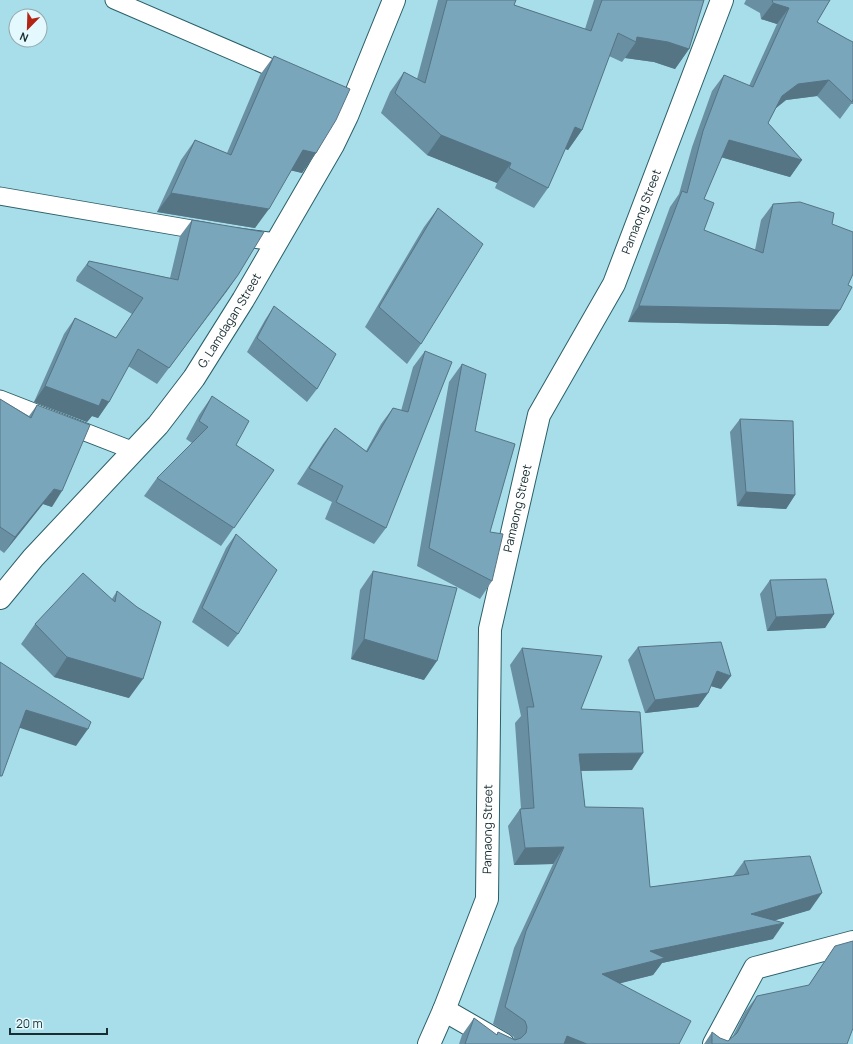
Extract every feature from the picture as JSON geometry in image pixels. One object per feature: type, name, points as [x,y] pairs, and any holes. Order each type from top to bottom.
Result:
[{"type":"street","name":"G. Lamdagan Street","points":[[0,598],[33,558],[158,425],[194,378],[333,145],[345,99],[394,0]]},
{"type":"street","name":"Pamaong Street","points":[[429,1044],[444,1010],[487,899],[490,629],[539,415],[614,284],[722,0]]},
{"type":"street","points":[[714,1044],[755,968],[853,942]]},
{"type":"street","points":[[444,1010],[503,1044]]},
{"type":"lane","points":[[114,0],[302,81]]},
{"type":"lane","points":[[0,196],[276,242]]},
{"type":"lane","points":[[0,399],[134,451]]},
{"type":"building","points":[[447,0],[516,0],[514,5],[591,31],[602,0],[704,0],[689,49],[668,42],[637,37],[636,42],[618,33],[582,130],[575,127],[548,188],[509,168],[511,163],[441,135],[395,93],[404,72],[425,83]]},
{"type":"building","points":[[772,0],[830,0],[817,22],[853,42],[853,99],[852,102],[829,80],[798,84],[782,96],[768,123],[802,160],[729,140],[704,199],[714,203],[704,230],[763,253],[773,204],[800,202],[834,213],[832,224],[853,232],[853,274],[848,285],[852,287],[840,310],[639,306],[682,191],[687,193],[703,131],[724,75],[753,87],[789,8],[773,3]]},
{"type":"building","points":[[274,56],[350,89],[336,120],[316,153],[303,150],[269,209],[171,193],[195,140],[231,155]]},
{"type":"building","points":[[438,208],[483,244],[421,344],[379,307]]},
{"type":"building","points":[[192,220],[264,232],[238,275],[169,368],[138,349],[109,402],[102,399],[99,406],[45,386],[75,318],[116,338],[143,298],[87,265],[89,261],[178,280]]},
{"type":"building","points":[[274,306],[336,354],[317,389],[257,338]]},
{"type":"building","points":[[425,351],[452,362],[386,528],[336,502],[343,486],[309,468],[335,428],[367,452],[393,408],[408,412]]},
{"type":"building","points":[[462,364],[486,374],[475,431],[515,444],[490,532],[503,534],[492,581],[429,548]]},
{"type":"building","points":[[212,396],[249,421],[236,445],[274,470],[234,528],[157,478],[208,427],[199,421]]},
{"type":"building","points":[[0,399],[31,418],[37,405],[90,425],[62,491],[54,489],[15,537],[0,527]]},
{"type":"building","points":[[740,419],[793,421],[795,495],[746,492]]},
{"type":"building","points":[[236,534],[277,570],[238,634],[202,608]]},
{"type":"building","points":[[373,571],[457,588],[437,661],[364,639]]},
{"type":"building","points":[[83,573],[115,602],[117,591],[137,607],[161,622],[143,679],[67,657],[35,624]]},
{"type":"building","points":[[826,579],[834,614],[776,617],[770,580]]},
{"type":"building","points":[[721,642],[731,676],[717,671],[708,693],[655,700],[638,647]]},
{"type":"building","points":[[522,648],[602,656],[581,709],[640,712],[643,753],[579,754],[585,807],[643,808],[650,887],[749,874],[744,861],[810,856],[822,893],[751,914],[784,923],[650,951],[665,958],[602,974],[691,1021],[679,1044],[587,1044],[567,1036],[564,1044],[465,1044],[474,1018],[497,1035],[498,1032],[515,1040],[521,1038],[526,1033],[527,1027],[525,1021],[505,1007],[526,931],[564,847],[525,848],[520,809],[534,808],[527,707],[534,707]]},
{"type":"building","points":[[0,662],[91,722],[88,729],[26,710],[2,776],[0,776]]},
{"type":"building","points":[[853,941],[853,1028],[847,1044],[712,1044],[712,1032],[720,1038],[728,1041],[737,1033],[757,996],[809,985],[835,946]]}]
